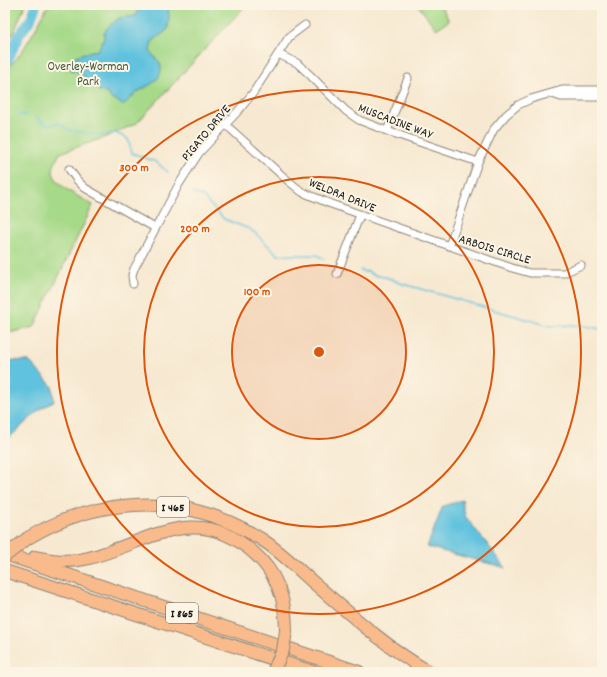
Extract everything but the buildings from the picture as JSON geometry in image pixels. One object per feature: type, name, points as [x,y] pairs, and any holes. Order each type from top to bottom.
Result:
[{"type":"highway","name":"I 465","points":[[5,555],[28,538],[47,528],[68,518],[92,511],[115,506],[141,505],[166,506],[196,511],[221,518],[247,530],[271,546],[380,640],[406,659],[428,672]]},
{"type":"highway","points":[[5,550],[46,559],[75,560],[89,558],[171,530],[189,528],[216,531],[233,538],[242,543],[258,556],[269,569],[278,585],[283,600],[286,612],[286,631],[283,650],[273,672]]},
{"type":"highway","name":"I 865","points":[[5,555],[359,672]]},
{"type":"highway","name":"I 865","points":[[5,571],[313,672]]},
{"type":"street","name":"PIGATO DRIVE","points":[[133,284],[132,275],[134,269],[179,184],[199,153],[253,93],[289,37],[305,25]]},
{"type":"street","name":"MUSCADINE WAY","points":[[278,54],[297,63],[346,111],[359,120],[478,162]]},
{"type":"street","points":[[387,131],[408,78]]},
{"type":"street","points":[[449,246],[478,162],[494,129],[506,115],[518,105],[531,99],[562,90],[602,90]]},
{"type":"street","points":[[552,94],[561,97],[602,97]]},
{"type":"street","name":"WELDRA DRIVE","points":[[225,124],[302,192],[360,215],[449,246]]},
{"type":"street","points":[[69,169],[85,188],[155,228]]},
{"type":"street","points":[[337,274],[360,215]]},
{"type":"street","name":"ARBOIS CIRCLE","points":[[449,246],[512,268],[530,272],[564,273],[581,265]]},
{"type":"green space","points":[[5,5],[25,5],[14,32],[5,47]]},
{"type":"green space","name":"Overley-Worman Park","points":[[48,5],[246,5],[137,123],[106,137],[60,153],[55,162],[53,171],[58,182],[69,191],[93,205],[34,327],[5,334],[5,71],[24,49]]},
{"type":"green space","points":[[418,5],[441,5],[449,21],[436,29]]},
{"type":"water","points":[[137,5],[168,5],[168,29],[152,42],[150,50],[161,65],[158,77],[155,81],[137,92],[122,105],[116,100],[112,100],[108,94],[85,82],[86,78],[84,75],[78,73],[78,71],[71,70],[69,62],[75,56],[98,50],[104,38],[104,33],[108,27],[119,18],[135,16],[138,11]]},
{"type":"water","points":[[5,360],[29,361],[52,386],[54,401],[39,410],[9,438],[5,439]]},
{"type":"water","points":[[462,500],[465,516],[506,568],[427,547],[443,506]]},
{"type":"waterway","points":[[5,63],[8,60],[19,35],[31,19],[36,5]]},
{"type":"waterway","points":[[18,116],[23,114],[26,115]]},
{"type":"waterway","points":[[35,117],[47,124],[52,125],[60,123],[68,130],[100,135],[116,133],[128,139],[132,153],[156,162],[168,172]]},
{"type":"waterway","points":[[194,194],[202,196],[224,219],[254,232],[278,255],[317,255],[324,259]]},
{"type":"waterway","points":[[360,270],[365,272],[368,271],[374,275],[387,277],[400,283],[550,326],[569,325],[594,327],[600,329]]}]
